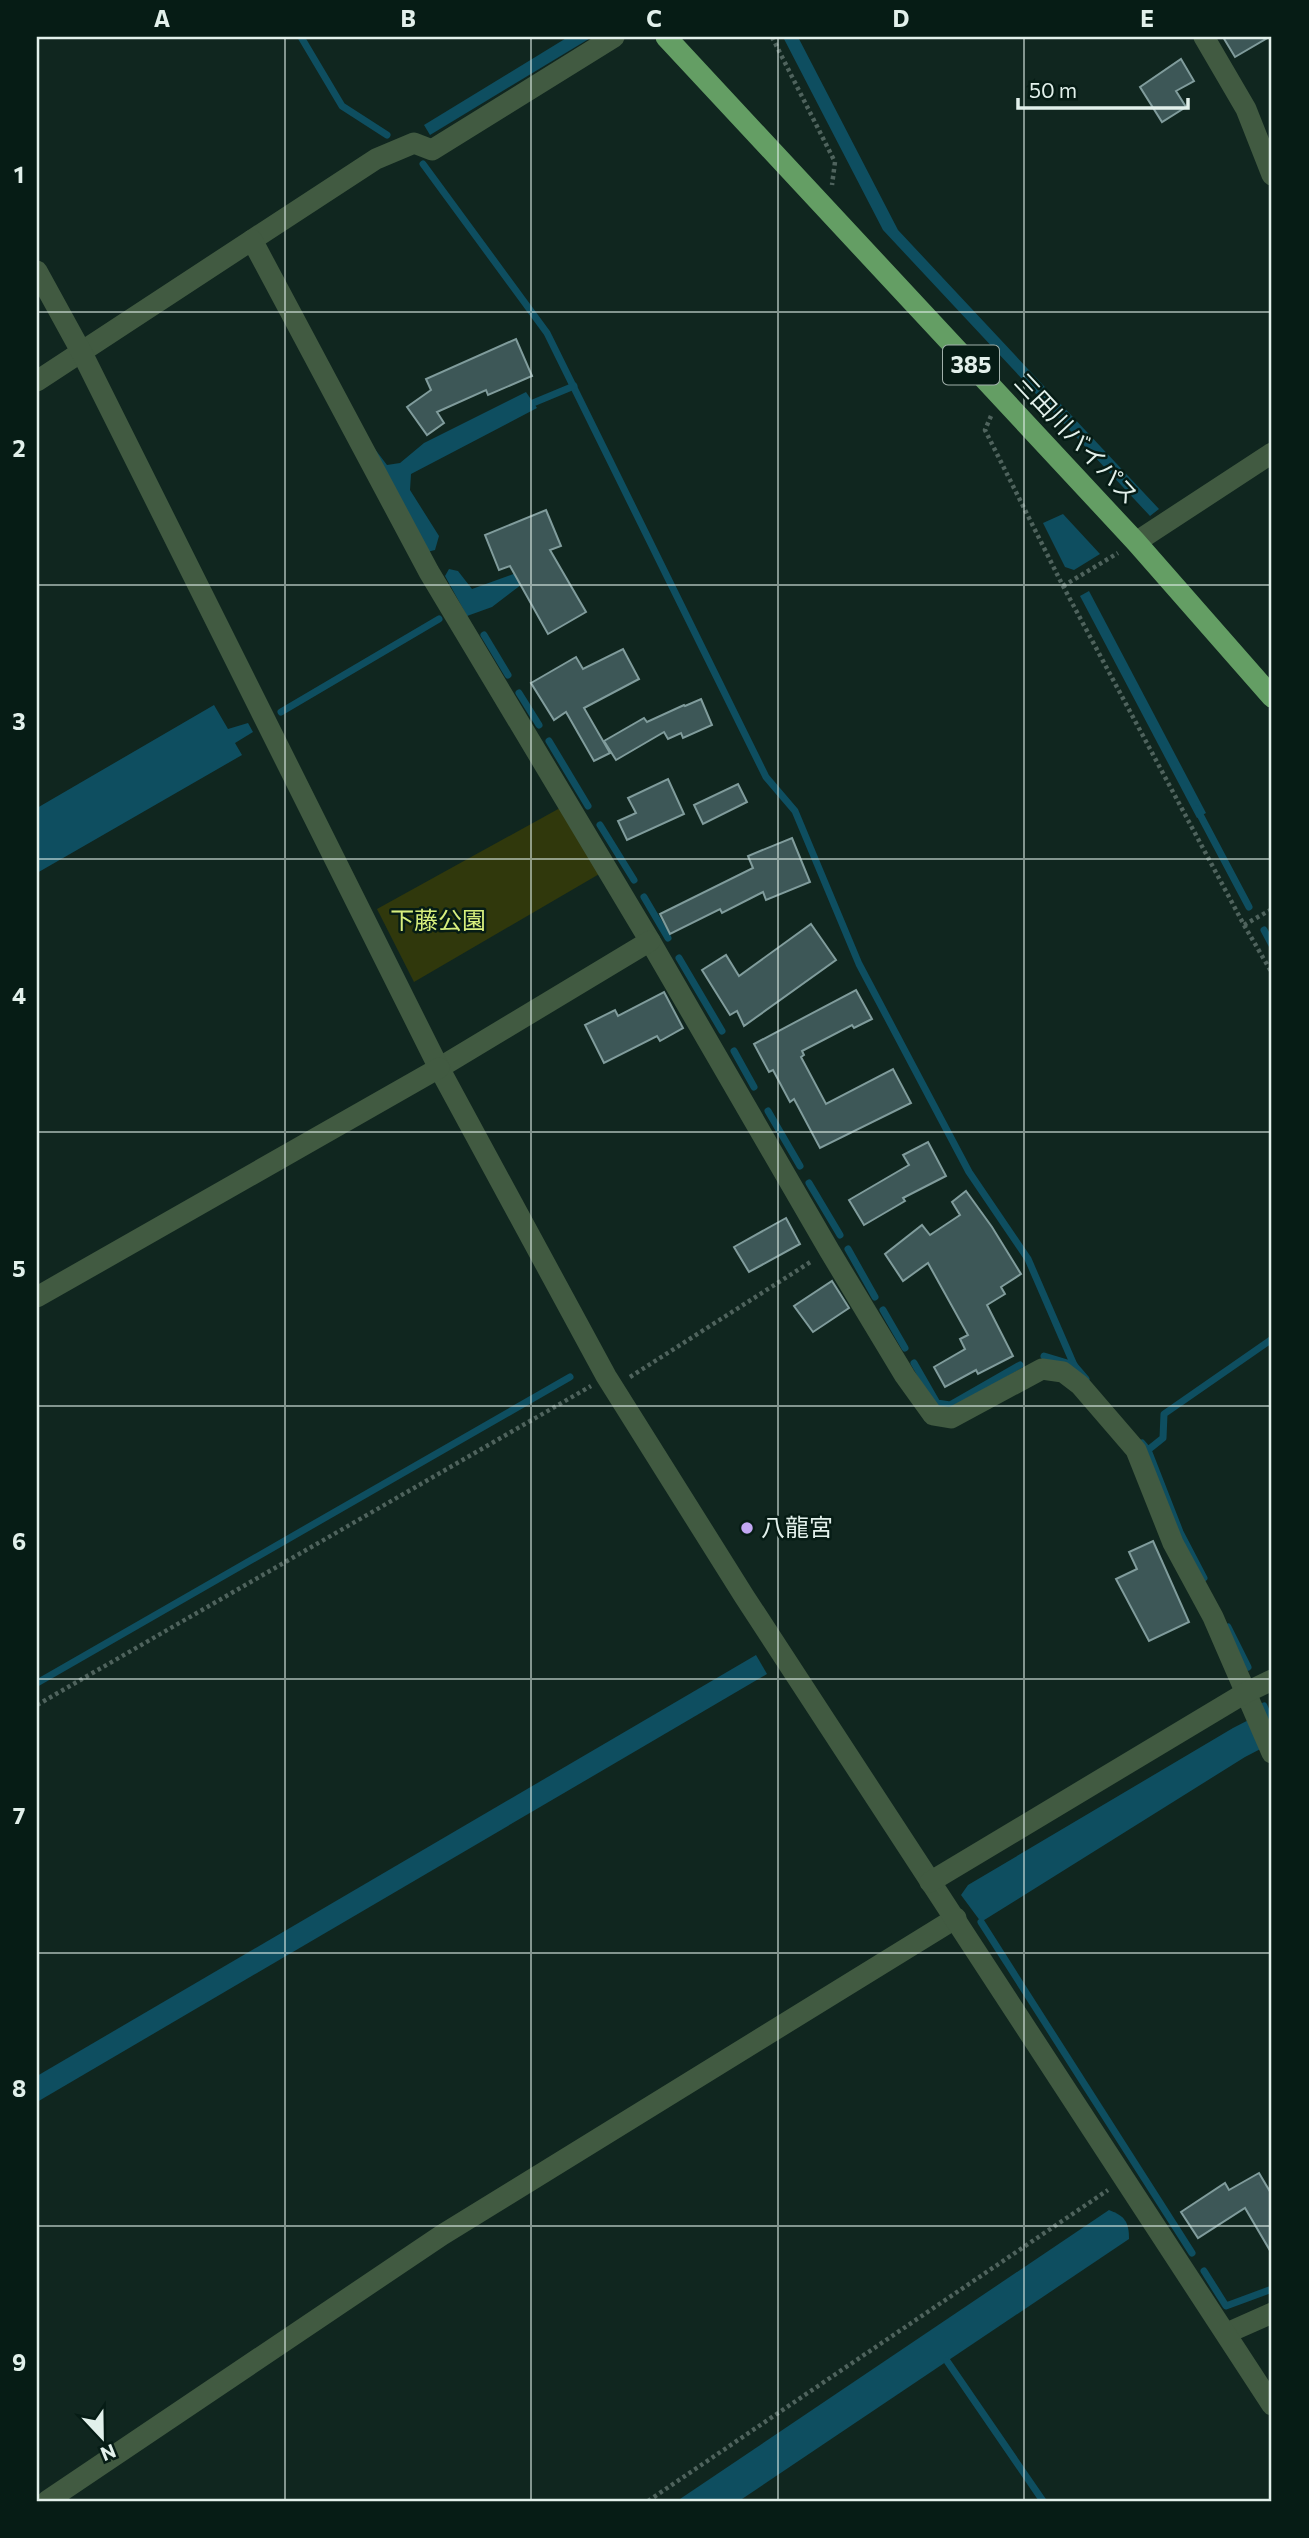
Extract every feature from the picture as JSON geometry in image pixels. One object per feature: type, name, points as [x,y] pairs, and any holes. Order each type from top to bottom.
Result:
[{"type":"highway","name":"三田川バイパス","points":[[666,37],[1136,542],[1272,697]]},
{"type":"street","points":[[37,381],[376,159],[414,143],[432,150],[614,37]]},
{"type":"street","points":[[1204,37],[1246,109],[1272,175]]},
{"type":"street","points":[[252,240],[429,572],[650,941],[905,1376],[933,1415],[951,1418],[1042,1369],[1063,1372],[1080,1385],[1136,1450],[1173,1543],[1213,1617],[1272,1752]]},
{"type":"street","points":[[37,271],[82,353],[439,1068],[606,1376],[744,1596],[1272,2405]]},
{"type":"street","points":[[1136,542],[1272,453]]},
{"type":"street","points":[[37,1297],[439,1068],[650,941]]},
{"type":"street","points":[[930,1882],[1249,1701],[1272,1680]]},
{"type":"street","points":[[47,2501],[442,2235],[956,1918]]},
{"type":"street","points":[[1227,2333],[1272,2313]]},
{"type":"path","points":[[772,37],[835,162],[828,212]]},
{"type":"path","points":[[1000,396],[985,430],[1063,586],[1272,973]]},
{"type":"path","points":[[1063,586],[1136,542]]},
{"type":"path","points":[[1244,925],[1272,909]]},
{"type":"path","points":[[37,1705],[606,1376],[624,1381],[829,1250]]},
{"type":"path","points":[[648,2501],[1126,2178]]},
{"type":"green space","name":"下藤公園","points":[[560,808],[601,873],[414,982],[377,909]]},
{"type":"water","points":[[568,37],[592,37],[430,135],[424,125]]},
{"type":"water","points":[[783,37],[798,37],[898,230],[1159,509],[1150,516],[883,230]]},
{"type":"water","points":[[526,392],[537,408],[411,474],[410,490],[439,536],[435,550],[427,552],[371,444],[387,465],[400,463],[424,443]]},
{"type":"water","points":[[1063,514],[1100,554],[1074,570],[1065,567],[1043,523]]},
{"type":"water","points":[[547,562],[546,566],[492,607],[467,616],[445,576],[449,569],[458,571],[472,589]]},
{"type":"water","points":[[1089,591],[1206,813],[1197,818],[1080,596]]},
{"type":"water","points":[[214,705],[228,729],[248,723],[253,732],[235,743],[242,755],[37,873],[37,808]]},
{"type":"water","points":[[756,1655],[767,1674],[37,2102],[37,2076]]},
{"type":"water","points":[[1272,1708],[1272,1743],[1245,1757],[981,1922],[961,1895],[968,1885],[1233,1728]]},
{"type":"water","points":[[1109,2210],[1125,2220],[1129,2239],[739,2501],[677,2501]]},
{"type":"building","points":[[1223,37],[1269,37],[1235,57]]},
{"type":"building","points":[[1181,59],[1194,81],[1176,91],[1186,107],[1162,122],[1140,87]]},
{"type":"building","points":[[516,339],[532,376],[488,395],[486,390],[437,412],[444,423],[427,435],[407,407],[431,390],[426,379]]},
{"type":"building","points":[[546,510],[561,546],[550,550],[586,612],[548,634],[510,566],[499,570],[485,535]]},
{"type":"building","points":[[623,649],[639,679],[584,708],[610,753],[594,761],[566,712],[554,720],[531,683],[576,657],[583,669]]},
{"type":"building","points":[[701,699],[712,725],[683,738],[681,733],[668,739],[664,732],[616,760],[604,741],[644,718],[647,722]]},
{"type":"building","points":[[668,779],[684,814],[627,840],[618,821],[636,813],[628,798]]},
{"type":"building","points":[[738,784],[747,802],[703,824],[694,805]]},
{"type":"building","points":[[792,838],[810,882],[766,900],[763,892],[722,913],[720,909],[670,934],[660,914],[753,868],[748,856]]},
{"type":"building","points":[[811,924],[836,960],[744,1026],[737,1011],[730,1015],[702,970],[726,955],[739,976]]},
{"type":"building","points":[[856,990],[872,1019],[854,1028],[852,1025],[802,1051],[804,1055],[801,1057],[826,1104],[893,1069],[911,1103],[820,1148],[794,1099],[790,1102],[773,1070],[769,1072],[754,1044]]},
{"type":"building","points":[[664,992],[683,1028],[660,1041],[657,1036],[604,1063],[585,1025],[615,1010],[618,1016]]},
{"type":"building","points":[[928,1142],[946,1176],[903,1198],[905,1201],[864,1225],[849,1200],[909,1165],[903,1155]]},
{"type":"building","points":[[966,1191],[1021,1274],[1001,1287],[1005,1294],[987,1305],[1013,1356],[978,1374],[976,1370],[945,1387],[934,1367],[965,1349],[960,1339],[968,1335],[928,1263],[903,1281],[885,1254],[922,1225],[930,1235],[960,1215],[952,1202]]},
{"type":"building","points":[[786,1218],[800,1244],[749,1272],[734,1247]]},
{"type":"building","points":[[832,1281],[849,1308],[813,1332],[794,1306]]},
{"type":"building","points":[[1153,1541],[1189,1622],[1149,1641],[1116,1579],[1137,1569],[1129,1552]]},
{"type":"building","points":[[1259,2173],[1272,2195],[1272,2254],[1245,2208],[1198,2238],[1181,2212],[1225,2183],[1229,2190]]},
{"type":"waterway","points":[[301,37],[342,106],[387,135]]},
{"type":"waterway","points":[[423,164],[547,333],[766,777],[795,811],[859,964],[969,1172],[1028,1259],[1074,1365],[1086,1379]]},
{"type":"waterway","points":[[533,403],[574,386]]},
{"type":"waterway","points":[[281,712],[439,619]]},
{"type":"waterway","points":[[484,635],[508,675]]},
{"type":"waterway","points":[[519,693],[539,725]]},
{"type":"waterway","points":[[549,741],[588,806]]},
{"type":"waterway","points":[[1197,809],[1249,907]]},
{"type":"waterway","points":[[600,825],[634,880]]},
{"type":"waterway","points":[[644,897],[668,938]]},
{"type":"waterway","points":[[1264,930],[1272,945]]},
{"type":"waterway","points":[[679,958],[722,1031]]},
{"type":"waterway","points":[[734,1051],[754,1087]]},
{"type":"waterway","points":[[768,1111],[800,1166]]},
{"type":"waterway","points":[[809,1183],[840,1235]]},
{"type":"waterway","points":[[848,1249],[875,1297]]},
{"type":"waterway","points":[[883,1310],[905,1348]]},
{"type":"waterway","points":[[1148,1450],[1163,1438],[1164,1414],[1272,1339]]},
{"type":"waterway","points":[[1044,1356],[1074,1365]]},
{"type":"waterway","points":[[914,1363],[937,1403],[950,1405],[1020,1365]]},
{"type":"waterway","points":[[37,1683],[570,1377]]},
{"type":"waterway","points":[[1142,1443],[1148,1450],[1180,1532],[1204,1578]]},
{"type":"waterway","points":[[1228,1627],[1248,1667]]},
{"type":"waterway","points":[[1264,1706],[1272,1725]]},
{"type":"waterway","points":[[981,1922],[1192,2253]]},
{"type":"waterway","points":[[1204,2271],[1226,2306],[1272,2289]]},
{"type":"waterway","points":[[947,2361],[1043,2501]]},
{"type":"place","name":"八龍宮","points":[[747,1528]]}]
